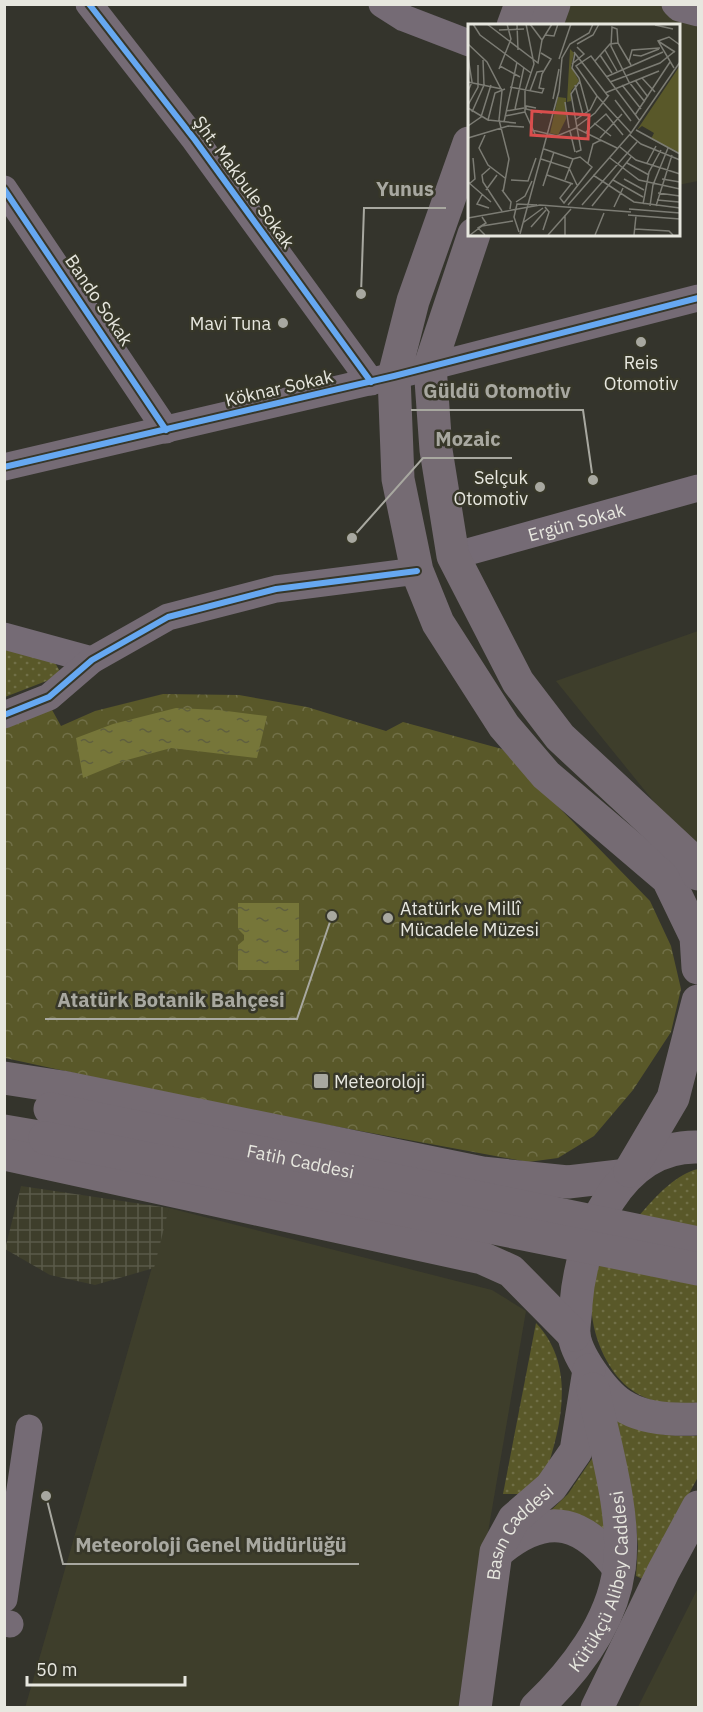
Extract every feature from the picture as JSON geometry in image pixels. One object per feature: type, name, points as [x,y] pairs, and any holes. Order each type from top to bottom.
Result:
[{"type":"main road","points":[[514,24],[521,4]]},
{"type":"main road","points":[[547,24],[554,4]]},
{"type":"main road","points":[[468,146],[413,301],[382,379],[398,479],[417,571],[438,623],[504,726],[546,775],[668,879],[696,937],[699,968]]},
{"type":"main road","points":[[473,236],[430,366],[436,450],[453,556],[518,682],[560,737],[689,857],[699,874]]},
{"type":"main road","points":[[574,1335],[578,1285],[589,1239],[603,1210],[628,1175],[673,1098],[699,1001]]},
{"type":"main road","points":[[4,1078],[62,1087],[483,1173],[568,1182],[628,1175],[656,1155],[699,1147]]},
{"type":"main road","name":"Fatih Caddesi","points":[[4,1099],[48,1124],[699,1269]]},
{"type":"main road","name":"Fatih Caddesi","points":[[4,1131],[48,1124],[699,1243]]},
{"type":"main road","points":[[4,1154],[482,1258],[511,1271],[574,1335],[588,1370],[626,1408],[675,1420],[699,1419]]},
{"type":"main road","name":"Basın Caddesi","points":[[475,1707],[496,1552],[514,1519],[551,1487],[576,1452],[588,1370]]},
{"type":"main road","name":"Kütükçü Alibey Caddesi","points":[[536,1707],[563,1680],[595,1634],[609,1604],[619,1569],[618,1502],[588,1370]]},
{"type":"main road","points":[[597,1707],[663,1572],[699,1507]]},
{"type":"main road","points":[[496,1552],[522,1532],[549,1524],[577,1530],[602,1546],[619,1569]]},
{"type":"main road","name":"Kütükçü Alibey Caddesi","points":[[568,1707],[594,1674],[663,1572]]},
{"type":"street","name":"Şht. Makbule Sokak","points":[[89,4],[382,379]]},
{"type":"street","points":[[382,4],[404,18],[468,43]]},
{"type":"street","points":[[675,4],[679,8],[699,13]]},
{"type":"street","name":"Bando Sokak","points":[[7,196],[166,430]]},
{"type":"street","name":"Köknar Sokak","points":[[4,466],[382,379],[699,298]]},
{"type":"street","name":"Ergün Sokak","points":[[453,556],[699,488]]},
{"type":"street","points":[[4,715],[49,696],[92,660],[168,617],[276,589],[417,571]]},
{"type":"street","points":[[4,636],[92,660]]},
{"type":"street","points":[[6,1615],[16,1513],[29,1428]]},
{"type":"shaded area","points":[[569,5],[698,5],[698,181],[679,185],[679,24],[563,24]]},
{"type":"shaded area","points":[[698,631],[698,856],[556,681]]},
{"type":"shaded area","points":[[21,1186],[169,1208],[154,1268],[95,1285],[50,1275],[5,1249]]},
{"type":"shaded area","points":[[169,1208],[492,1290],[526,1311],[458,1707],[25,1708]]},
{"type":"shaded area","points":[[698,1588],[698,1707],[638,1707],[646,1691]]},
{"type":"green space","points":[[5,643],[54,661],[62,675],[5,697]]},
{"type":"green space","points":[[163,694],[239,695],[307,707],[386,731],[403,722],[502,749],[650,901],[671,946],[681,989],[671,1032],[633,1090],[594,1136],[558,1158],[528,1162],[231,1107],[5,1058],[5,725],[51,708],[61,726],[95,711]]},
{"type":"green space","points":[[698,1169],[698,1405],[680,1405],[645,1398],[629,1388],[617,1376],[600,1347],[595,1330],[591,1295],[600,1263],[615,1242],[668,1185]]},
{"type":"green space","points":[[536,1323],[549,1340],[557,1358],[561,1378],[562,1398],[556,1439],[544,1478],[519,1494],[503,1494]]},
{"type":"green space","points":[[614,1418],[635,1428],[654,1433],[698,1436],[698,1477],[643,1579],[636,1576],[638,1546],[635,1516]]},
{"type":"green space","points":[[597,1451],[611,1536],[546,1515],[568,1494]]},
{"type":"water","points":[[176,708],[267,716],[257,758],[171,748],[127,760],[83,778],[76,738],[113,724]]},
{"type":"water","points":[[238,903],[299,903],[299,970],[238,970],[238,945],[244,940],[244,935],[238,929]]},
{"type":"cycle path","points":[[89,4],[195,140],[371,382]]},
{"type":"cycle path","points":[[4,189],[166,430]]},
{"type":"cycle path","points":[[4,467],[394,376],[698,298]]},
{"type":"cycle path","points":[[4,715],[49,697],[92,660],[168,617],[276,589],[417,571]]},
{"type":"place","name":"Yunus","points":[[361,294]]},
{"type":"place","name":"Mavi Tuna","points":[[283,323]]},
{"type":"place","name":"Reis Otomotiv","points":[[641,342]]},
{"type":"place","name":"Güldü Otomotiv","points":[[593,480]]},
{"type":"place","name":"Selçuk Otomotiv","points":[[540,487]]},
{"type":"place","name":"Mozaic","points":[[352,538]]},
{"type":"place","name":"Atatürk Botanik Bahçesi","points":[[332,916]]},
{"type":"place","name":"Atatürk ve Millî Mücadele Müzesi","points":[[388,918]]},
{"type":"place","name":"Meteoroloji","points":[[321,1081]]},
{"type":"place","name":"Meteoroloji Genel Müdürlüğü","points":[[46,1496]]}]
